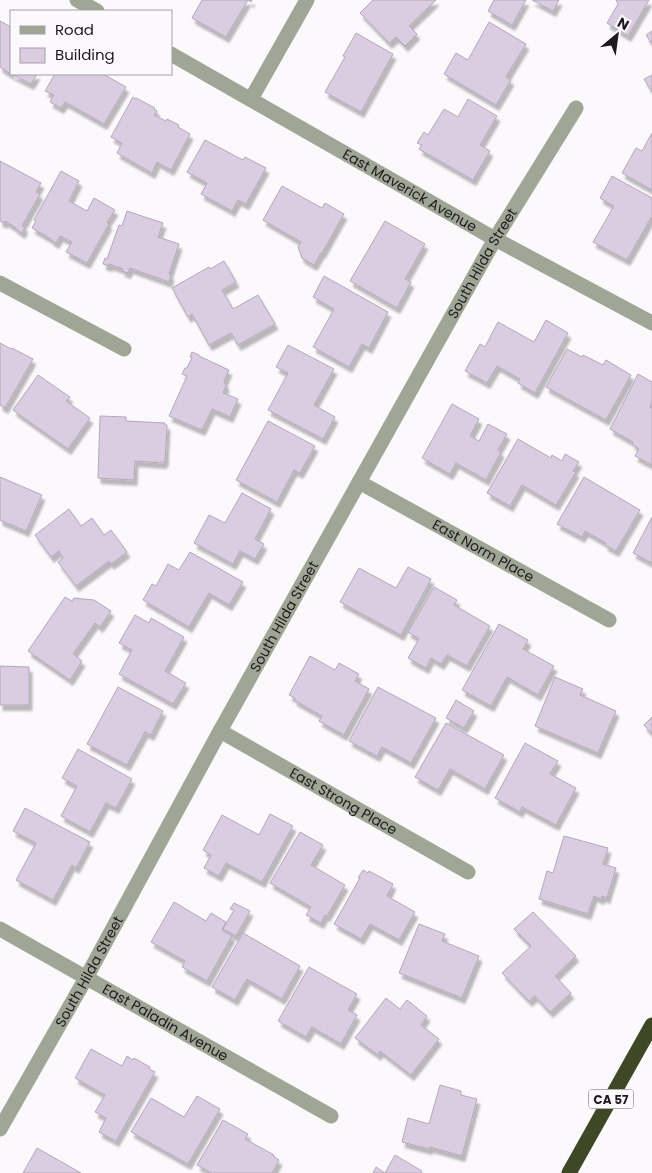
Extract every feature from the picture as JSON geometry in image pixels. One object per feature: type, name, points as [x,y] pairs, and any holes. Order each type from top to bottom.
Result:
[{"type":"highway","name":"CA 57","points":[[569,1173],[652,1025]]},
{"type":"street","points":[[77,0],[95,10]]},
{"type":"street","points":[[251,99],[307,0]]},
{"type":"street","name":"East Maverick Avenue","points":[[172,55],[495,239],[652,323]]},
{"type":"street","name":"South Hilda Street","points":[[0,1129],[86,978],[220,731],[495,239],[576,108]]},
{"type":"street","points":[[0,283],[124,350]]},
{"type":"street","name":"East Norm Place","points":[[359,482],[609,620]]},
{"type":"street","name":"East Strong Place","points":[[220,731],[468,872]]},
{"type":"street","name":"East Paladin Avenue","points":[[0,929],[331,1116]]},
{"type":"building","points":[[202,0],[248,0],[226,37],[192,18]]},
{"type":"building","points":[[373,0],[436,0],[409,26],[417,34],[405,46],[396,37],[389,43],[360,13]]},
{"type":"building","points":[[494,0],[526,0],[512,25],[488,11]]},
{"type":"building","points":[[532,0],[559,0],[553,11]]},
{"type":"building","points":[[616,0],[649,0],[628,36],[607,23],[618,4]]},
{"type":"building","points":[[0,21],[10,26],[10,73],[0,67]]},
{"type":"building","points":[[489,22],[526,44],[506,77],[511,80],[496,105],[444,74],[456,53],[468,60]]},
{"type":"building","points":[[652,31],[652,44],[646,35]]},
{"type":"building","points":[[356,33],[393,54],[361,112],[325,92]]},
{"type":"building","points":[[13,75],[36,75],[31,84]]},
{"type":"building","points":[[54,75],[105,75],[126,87],[104,124],[65,102],[61,108],[50,102],[54,95],[45,91]]},
{"type":"building","points":[[652,75],[652,92],[644,79]]},
{"type":"building","points":[[133,97],[155,108],[157,111],[154,115],[179,125],[178,127],[190,134],[171,170],[157,162],[152,173],[117,153],[122,143],[111,137]]},
{"type":"building","points":[[468,99],[497,116],[480,145],[490,151],[473,180],[419,149],[422,145],[417,143],[424,132],[428,135],[444,109],[458,117]]},
{"type":"building","points":[[652,133],[652,190],[622,173],[636,148],[642,151]]},
{"type":"building","points":[[205,140],[243,160],[245,157],[266,168],[246,204],[238,200],[232,211],[201,194],[207,183],[187,172]]},
{"type":"building","points":[[0,161],[41,183],[36,192],[40,194],[22,226],[25,227],[22,233],[5,221],[4,223],[0,221]]},
{"type":"building","points":[[61,171],[79,181],[69,201],[87,211],[94,198],[115,210],[87,263],[66,252],[72,242],[60,236],[56,243],[32,228],[36,221],[34,220]]},
{"type":"building","points":[[612,176],[652,198],[652,216],[627,260],[593,242],[614,206],[600,198]]},
{"type":"building","points":[[282,186],[322,208],[325,203],[344,214],[314,265],[302,258],[298,247],[301,242],[263,220]]},
{"type":"building","points":[[127,211],[163,223],[158,237],[179,244],[169,274],[171,275],[169,282],[130,268],[128,273],[122,271],[123,269],[103,264],[105,258],[107,259],[119,225],[122,226]]},
{"type":"building","points":[[385,221],[425,244],[405,279],[411,282],[397,308],[350,281]]},
{"type":"building","points":[[224,261],[236,282],[222,290],[233,309],[258,295],[275,324],[238,345],[231,333],[209,345],[192,314],[188,317],[172,288],[209,267],[210,269]]},
{"type":"building","points":[[324,276],[388,312],[369,348],[362,344],[349,367],[313,347],[334,309],[313,297]]},
{"type":"building","points":[[546,320],[568,333],[535,393],[518,383],[520,379],[497,366],[487,383],[465,371],[480,344],[485,347],[498,322],[534,342]]},
{"type":"building","points":[[0,343],[33,359],[5,408],[0,405]]},
{"type":"building","points":[[288,345],[334,369],[314,405],[335,417],[323,439],[268,410],[288,373],[276,367]]},
{"type":"building","points":[[567,349],[603,365],[606,360],[631,375],[606,420],[546,387]]},
{"type":"building","points":[[192,352],[229,370],[224,381],[226,386],[223,393],[238,399],[230,417],[212,409],[202,430],[169,416],[187,376],[182,374],[192,357],[190,357]]},
{"type":"building","points":[[638,374],[652,382],[652,403],[650,407],[652,409],[652,465],[635,456],[639,449],[632,444],[633,442],[610,429]]},
{"type":"building","points":[[38,375],[70,397],[66,401],[90,418],[68,449],[13,410]]},
{"type":"building","points":[[452,404],[479,419],[470,436],[479,441],[488,424],[507,434],[498,450],[501,452],[486,480],[456,463],[450,474],[422,458]]},
{"type":"building","points":[[100,416],[126,417],[126,421],[165,423],[167,425],[164,463],[135,461],[134,480],[98,478]]},
{"type":"building","points":[[268,421],[315,446],[300,473],[294,470],[277,502],[236,480]]},
{"type":"building","points":[[518,439],[551,458],[552,455],[562,461],[565,454],[579,462],[573,471],[576,472],[556,505],[522,485],[510,506],[487,493]]},
{"type":"building","points":[[0,477],[42,495],[26,531],[0,520]]},
{"type":"building","points":[[584,477],[640,510],[616,551],[585,531],[582,537],[557,524]]},
{"type":"building","points":[[242,493],[271,509],[255,539],[264,544],[255,559],[240,551],[233,564],[194,543],[209,515],[225,523]]},
{"type":"building","points":[[69,509],[81,526],[92,518],[104,535],[111,530],[127,552],[111,564],[109,561],[76,586],[58,562],[63,558],[59,551],[51,557],[35,535]]},
{"type":"building","points":[[652,517],[652,563],[633,553]]},
{"type":"building","points":[[190,552],[243,582],[229,605],[209,593],[189,627],[143,600],[152,584],[156,586],[168,564],[179,570]]},
{"type":"building","points":[[408,567],[431,579],[401,635],[340,602],[359,568],[396,588]]},
{"type":"building","points":[[434,587],[457,600],[454,605],[490,626],[467,666],[447,655],[441,664],[431,658],[426,668],[408,658],[419,639],[408,632]]},
{"type":"building","points":[[65,597],[72,601],[74,598],[94,600],[111,611],[100,627],[95,623],[73,654],[82,661],[70,680],[28,651]]},
{"type":"building","points":[[135,615],[149,623],[151,618],[184,637],[165,671],[186,683],[173,704],[119,674],[132,650],[119,643]]},
{"type":"building","points":[[499,624],[528,640],[523,649],[554,666],[538,695],[507,677],[491,706],[462,690]]},
{"type":"building","points":[[310,656],[335,670],[339,663],[359,674],[355,681],[369,689],[344,735],[319,721],[322,716],[294,700],[295,698],[289,695]]},
{"type":"building","points":[[0,666],[29,667],[29,705],[0,705]]},
{"type":"building","points":[[555,677],[583,689],[580,695],[616,711],[598,753],[535,726]]},
{"type":"building","points":[[118,687],[163,711],[151,735],[145,732],[127,765],[87,744]]},
{"type":"building","points":[[378,687],[436,718],[411,763],[382,747],[377,756],[349,741]]},
{"type":"building","points":[[456,700],[474,711],[464,728],[446,718]]},
{"type":"building","points":[[652,717],[652,734],[644,725]]},
{"type":"building","points":[[446,723],[504,755],[485,789],[450,769],[438,790],[415,777]]},
{"type":"building","points":[[525,743],[558,761],[550,774],[576,788],[556,825],[522,807],[520,812],[495,798]]},
{"type":"building","points":[[78,749],[132,779],[116,808],[106,803],[90,832],[61,816],[77,786],[62,778]]},
{"type":"building","points":[[25,808],[90,842],[76,868],[72,865],[53,900],[16,880],[36,843],[13,831]]},
{"type":"building","points":[[270,814],[293,826],[262,882],[226,863],[219,876],[204,868],[211,855],[203,850],[222,815],[259,835]]},
{"type":"building","points":[[300,832],[323,845],[311,865],[345,885],[321,923],[306,915],[311,907],[270,883]]},
{"type":"building","points":[[564,836],[608,848],[603,864],[616,868],[607,898],[602,896],[601,899],[594,896],[588,914],[539,899],[547,871],[553,873]]},
{"type":"building","points":[[363,870],[368,873],[369,871],[393,884],[387,896],[415,912],[399,940],[370,924],[361,939],[334,924]]},
{"type":"building","points":[[174,902],[206,921],[211,913],[226,922],[222,930],[232,936],[207,981],[182,967],[185,961],[151,942]]},
{"type":"building","points":[[234,903],[250,911],[236,936],[223,929],[234,910],[230,909]]},
{"type":"building","points":[[533,912],[576,956],[555,976],[571,993],[550,1012],[535,996],[529,1001],[502,973],[531,946],[514,929]]},
{"type":"building","points":[[419,924],[445,934],[442,941],[479,956],[462,998],[399,973]]},
{"type":"building","points":[[243,933],[300,966],[282,999],[247,979],[235,1000],[212,987]]},
{"type":"building","points":[[309,967],[357,994],[348,1010],[357,1015],[341,1044],[312,1027],[306,1037],[278,1021]]},
{"type":"building","points":[[386,998],[400,1009],[407,1000],[427,1016],[421,1025],[439,1039],[411,1075],[380,1051],[378,1055],[355,1038]]},
{"type":"building","points":[[91,1049],[122,1066],[127,1056],[133,1060],[134,1058],[155,1072],[116,1141],[99,1132],[106,1118],[95,1112],[105,1095],[75,1078]]},
{"type":"building","points":[[440,1085],[461,1091],[461,1095],[477,1099],[462,1156],[402,1142],[408,1118],[429,1124]]},
{"type":"building","points":[[197,1096],[220,1109],[188,1164],[131,1132],[151,1098],[184,1117]]},
{"type":"building","points":[[223,1120],[248,1134],[245,1139],[274,1155],[279,1160],[272,1173],[212,1173],[197,1165]]},
{"type":"building","points":[[37,1148],[81,1173],[23,1173]]},
{"type":"building","points":[[395,1155],[422,1171],[421,1173],[385,1173]]},
{"type":"building","points":[[376,1167],[385,1173],[373,1173]]}]
